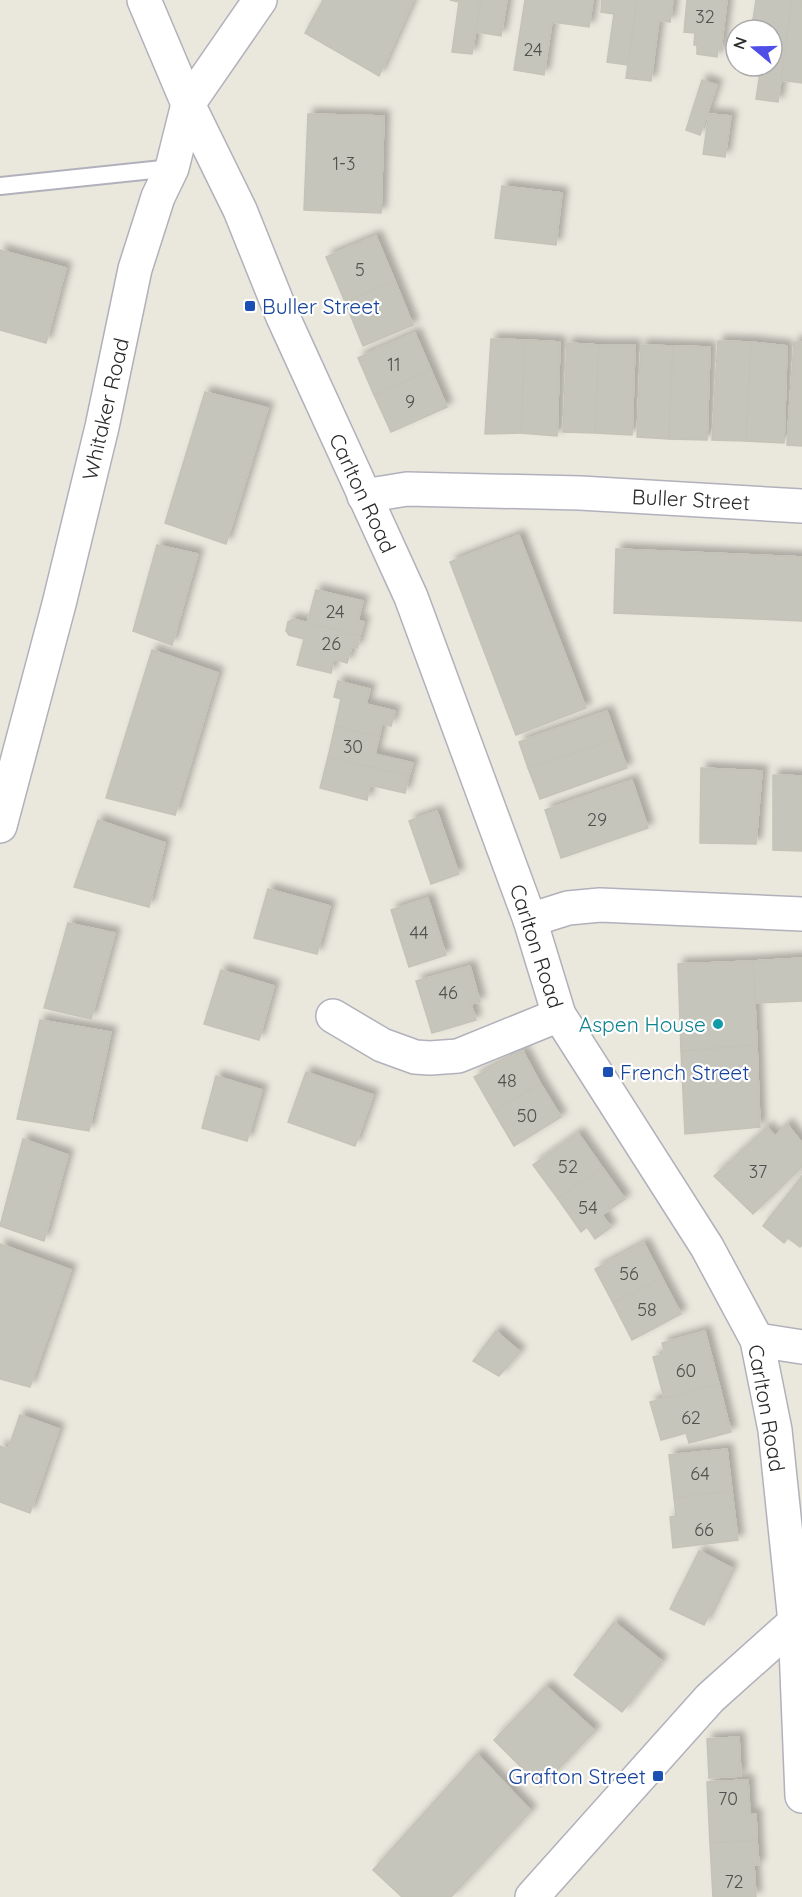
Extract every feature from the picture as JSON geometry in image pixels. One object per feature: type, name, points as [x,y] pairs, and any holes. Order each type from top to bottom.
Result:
[{"type":"street","points":[[144,0],[188,104]]},
{"type":"street","points":[[188,104],[260,0]]},
{"type":"street","name":"Whitaker Road","points":[[0,826],[102,427],[135,269],[158,197],[172,168],[188,104]]},
{"type":"street","name":"Carlton Road","points":[[188,104],[240,210],[283,317],[411,597],[530,920],[559,1015],[707,1247],[758,1340],[775,1430],[795,1623],[802,1796]]},
{"type":"street","name":"Buller Street","points":[[364,496],[407,489],[580,493],[802,506]]},
{"type":"street","points":[[530,920],[568,908],[600,905],[802,914]]},
{"type":"street","points":[[333,1016],[382,1045],[416,1057],[430,1058],[458,1056],[559,1015]]},
{"type":"street","points":[[758,1340],[802,1347]]},
{"type":"street","points":[[532,1897],[710,1698],[795,1623]]},
{"type":"lane","points":[[0,186],[172,168]]},
{"type":"building","points":[[323,0],[413,0],[379,76],[305,33]]},
{"type":"building","points":[[450,0],[481,0],[472,54],[452,52],[459,2]]},
{"type":"building","points":[[481,0],[507,0],[501,36],[476,32]]},
{"type":"building","points":[[525,0],[593,0],[589,27],[552,22],[544,75],[514,70]]},
{"type":"building","points":[[602,0],[637,0],[628,65],[607,62],[614,14],[601,12]]},
{"type":"building","points":[[637,0],[673,0],[670,22],[659,20],[651,81],[626,78]]},
{"type":"building","points":[[687,0],[727,0],[721,50],[718,49],[717,57],[697,54],[697,45],[694,45],[695,33],[684,32]]},
{"type":"building","points":[[756,0],[792,0],[784,58],[784,18],[753,18]]},
{"type":"building","points":[[792,0],[802,0],[802,83],[781,80],[784,78],[784,58]]},
{"type":"building","points":[[759,78],[781,78],[778,102],[756,99]]},
{"type":"building","points":[[702,80],[717,85],[700,135],[686,130]]},
{"type":"building","points":[[308,114],[384,116],[381,213],[304,210]]},
{"type":"building","points":[[709,114],[731,116],[725,157],[703,154]]},
{"type":"building","points":[[502,186],[562,193],[556,245],[495,238]]},
{"type":"building","points":[[376,236],[395,281],[345,302],[326,257]]},
{"type":"building","points":[[0,250],[66,268],[46,343],[0,330]]},
{"type":"building","points":[[395,281],[413,325],[363,346],[345,302]]},
{"type":"building","points":[[415,333],[431,370],[374,395],[358,358]]},
{"type":"building","points":[[491,339],[525,340],[521,433],[485,434]]},
{"type":"building","points":[[525,340],[560,342],[557,436],[521,433]]},
{"type":"building","points":[[718,341],[751,342],[746,441],[712,440]]},
{"type":"building","points":[[751,342],[787,346],[784,443],[746,441]]},
{"type":"building","points":[[794,342],[802,342],[802,446],[787,445]]},
{"type":"building","points":[[567,343],[599,345],[595,433],[563,432]]},
{"type":"building","points":[[599,345],[635,345],[632,435],[595,433]]},
{"type":"building","points":[[641,345],[673,346],[669,439],[637,437]]},
{"type":"building","points":[[673,346],[710,347],[707,440],[669,439]]},
{"type":"building","points":[[431,370],[447,407],[391,432],[374,395]]},
{"type":"building","points":[[205,392],[268,408],[226,544],[165,523]]},
{"type":"building","points":[[519,535],[586,708],[516,735],[450,562]]},
{"type":"building","points":[[157,545],[198,554],[172,645],[133,631]]},
{"type":"building","points":[[616,549],[802,557],[802,621],[614,613]]},
{"type":"building","points":[[316,590],[363,601],[358,620],[364,622],[360,636],[307,623]]},
{"type":"building","points":[[293,619],[360,636],[357,648],[352,646],[347,663],[334,659],[331,673],[297,665],[304,639],[289,635],[286,631],[288,622]]},
{"type":"building","points":[[152,650],[218,673],[175,815],[106,798]]},
{"type":"building","points":[[338,681],[370,689],[366,704],[395,711],[391,726],[382,723],[379,737],[335,726],[341,699],[334,697]]},
{"type":"building","points":[[607,711],[617,739],[528,768],[519,742]]},
{"type":"building","points":[[335,726],[379,737],[375,754],[413,763],[409,776],[328,757]]},
{"type":"building","points":[[617,739],[627,768],[540,799],[528,768]]},
{"type":"building","points":[[328,757],[409,776],[405,793],[370,785],[367,800],[320,788]]},
{"type":"building","points":[[701,768],[762,771],[756,844],[700,843]]},
{"type":"building","points":[[773,775],[802,776],[802,851],[773,850]]},
{"type":"building","points":[[632,780],[648,828],[561,858],[545,810]]},
{"type":"building","points":[[437,811],[459,874],[431,884],[409,821]]},
{"type":"building","points":[[98,820],[165,843],[149,907],[74,887]]},
{"type":"building","points":[[268,889],[330,906],[317,954],[254,938]]},
{"type":"building","points":[[428,898],[446,955],[409,967],[391,910]]},
{"type":"building","points":[[68,923],[115,933],[91,1019],[44,1008]]},
{"type":"building","points":[[802,958],[802,1001],[756,1003],[753,961]]},
{"type":"building","name":"Aspen House","points":[[753,961],[757,1045],[681,1051],[678,964]]},
{"type":"building","points":[[470,966],[480,1002],[471,1004],[476,1020],[432,1033],[416,981]]},
{"type":"building","points":[[221,970],[274,986],[259,1040],[204,1024]]},
{"type":"building","points":[[40,1020],[111,1032],[89,1131],[17,1119]]},
{"type":"building","points":[[757,1045],[760,1127],[685,1134],[681,1051]]},
{"type":"building","points":[[523,1051],[540,1083],[494,1112],[474,1077]]},
{"type":"building","points":[[306,1072],[373,1095],[355,1146],[288,1122]]},
{"type":"building","points":[[216,1076],[262,1090],[247,1141],[202,1128]]},
{"type":"building","points":[[540,1083],[561,1117],[514,1146],[494,1112]]},
{"type":"building","points":[[787,1124],[802,1143],[802,1167],[753,1214],[714,1176],[767,1127],[775,1136]]},
{"type":"building","points":[[578,1133],[602,1167],[558,1199],[533,1165]]},
{"type":"building","points":[[23,1139],[68,1155],[44,1241],[0,1226]]},
{"type":"building","points":[[602,1167],[625,1199],[602,1215],[611,1227],[595,1239],[587,1227],[581,1232],[558,1199]]},
{"type":"building","points":[[802,1176],[802,1245],[800,1247],[788,1238],[784,1243],[763,1226]]},
{"type":"building","points":[[644,1243],[662,1278],[613,1303],[595,1269]]},
{"type":"building","points":[[0,1244],[71,1270],[30,1387],[0,1379]]},
{"type":"building","points":[[662,1278],[681,1314],[632,1340],[613,1303]]},
{"type":"building","points":[[496,1331],[520,1352],[499,1376],[473,1361]]},
{"type":"building","points":[[705,1331],[719,1384],[664,1398],[653,1357],[665,1354],[662,1343]]},
{"type":"building","points":[[719,1384],[731,1432],[689,1443],[686,1433],[661,1440],[650,1402]]},
{"type":"building","points":[[20,1415],[59,1429],[30,1513],[0,1502],[0,1446],[8,1449]]},
{"type":"building","points":[[727,1449],[732,1491],[674,1498],[669,1455]]},
{"type":"building","points":[[732,1491],[738,1540],[673,1548],[670,1517],[676,1516],[674,1498]]},
{"type":"building","points":[[699,1551],[732,1568],[704,1625],[670,1609]]},
{"type":"building","points":[[614,1622],[662,1661],[622,1712],[574,1675]]},
{"type":"building","points":[[546,1686],[595,1731],[541,1787],[494,1740]]},
{"type":"building","points":[[739,1737],[741,1776],[709,1778],[707,1739]]},
{"type":"building","points":[[477,1754],[531,1811],[451,1897],[402,1897],[373,1870]]},
{"type":"building","points":[[748,1780],[750,1814],[756,1814],[757,1840],[710,1843],[707,1782]]},
{"type":"building","points":[[757,1840],[759,1865],[754,1865],[756,1897],[713,1897],[710,1843]]},
{"type":"place","name":"Buller Street","points":[[250,306]]},
{"type":"place","name":"Aspen House","points":[[718,1024]]},
{"type":"place","name":"French Street","points":[[608,1072]]},
{"type":"place","name":"Grafton Street","points":[[658,1776]]}]
